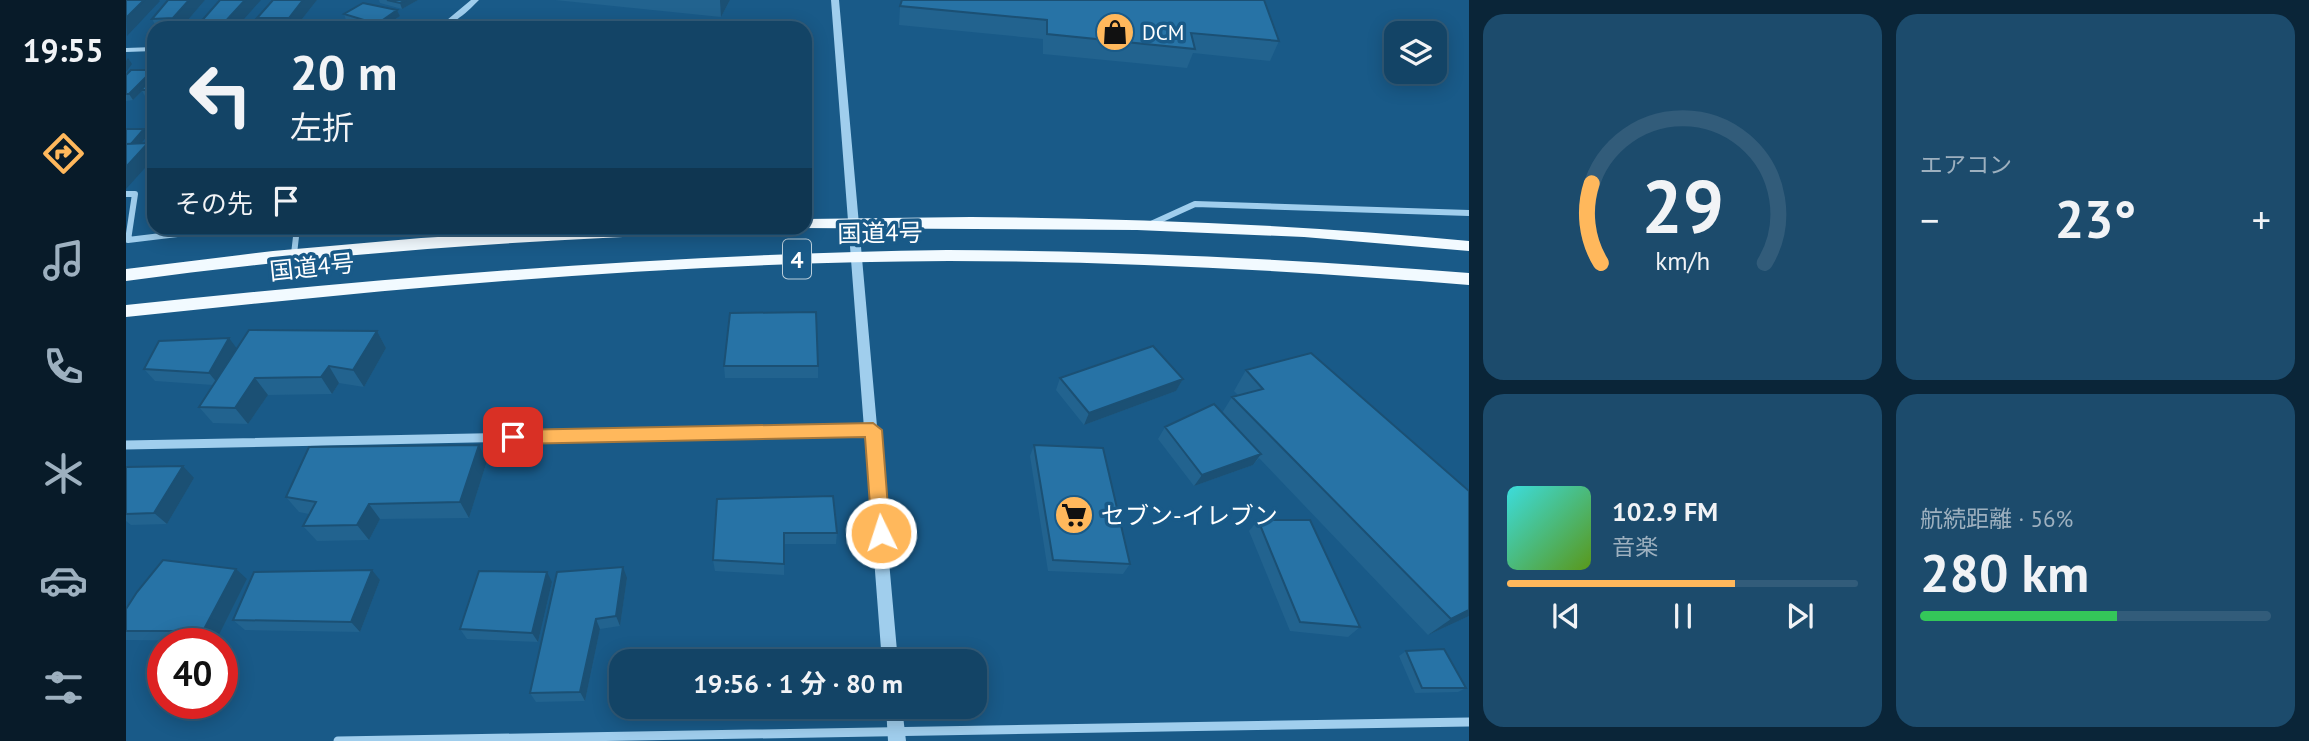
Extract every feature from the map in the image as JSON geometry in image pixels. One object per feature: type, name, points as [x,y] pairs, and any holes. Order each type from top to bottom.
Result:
[{"type":"highway","name":"国道4号","points":[[812,224],[937,221],[1147,225],[1469,246]]},
{"type":"highway","name":"国道4号","points":[[126,275],[294,254],[509,235]]},
{"type":"highway","name":"国道4号","points":[[126,311],[359,287],[761,260],[1005,256],[1195,260],[1469,279]]},
{"type":"street","points":[[451,21],[475,0]]},
{"type":"street","points":[[835,0],[852,223],[858,258],[873,430],[889,649]]},
{"type":"street","points":[[126,50],[147,49]]},
{"type":"street","points":[[126,194],[135,194],[128,240],[169,235]]},
{"type":"street","points":[[1147,225],[1195,204],[1469,213]]},
{"type":"street","points":[[294,254],[296,235]]},
{"type":"street","points":[[126,445],[873,430]]},
{"type":"street","points":[[338,741],[896,736],[1469,722]]},
{"type":"building","points":[[126,0],[144,0],[126,18]]},
{"type":"building","points":[[168,0],[189,0],[173,18],[152,19]]},
{"type":"building","points":[[220,0],[245,0],[226,21],[202,21]]},
{"type":"building","points":[[273,0],[303,0],[289,18],[257,18]]},
{"type":"building","points":[[902,0],[1264,0],[1279,41],[1191,33],[1195,49],[1047,34],[1047,20],[900,6]]},
{"type":"building","points":[[363,3],[397,10],[381,21],[367,21],[344,14]]},
{"type":"building","points":[[131,70],[147,70],[147,76],[129,94],[126,94],[126,75]]},
{"type":"building","points":[[126,129],[144,129],[131,144],[126,144]]},
{"type":"building","points":[[147,143],[126,167],[126,144]]},
{"type":"building","points":[[816,312],[818,366],[724,366],[730,313]]},
{"type":"building","points":[[249,330],[377,331],[353,370],[329,366],[321,377],[255,378],[235,408],[199,407]]},
{"type":"building","points":[[229,338],[209,373],[144,369],[159,341]]},
{"type":"building","points":[[1153,346],[1183,379],[1089,413],[1060,378]]},
{"type":"building","points":[[1311,353],[1469,491],[1469,610],[1451,619],[1232,397],[1263,389],[1246,370]]},
{"type":"building","points":[[1214,404],[1261,454],[1202,475],[1165,427]]},
{"type":"building","points":[[479,445],[460,502],[369,504],[357,525],[303,526],[316,502],[286,497],[309,447]]},
{"type":"building","name":"セブン-イレブン","points":[[1034,445],[1103,448],[1130,564],[1053,560]]},
{"type":"building","points":[[183,466],[154,513],[126,514],[126,467]]},
{"type":"building","points":[[833,496],[837,533],[784,533],[784,564],[713,560],[717,499]]},
{"type":"building","points":[[1258,520],[1310,520],[1360,627],[1300,622]]},
{"type":"building","points":[[163,560],[236,569],[205,628],[147,628],[147,631],[126,631],[126,609]]},
{"type":"building","points":[[623,567],[616,616],[596,619],[580,692],[530,693],[557,572]]},
{"type":"building","points":[[372,570],[351,622],[233,620],[254,572]]},
{"type":"building","points":[[479,571],[547,572],[532,633],[460,629]]},
{"type":"building","points":[[1444,649],[1466,688],[1422,688],[1406,651]]},
{"type":"place","name":"DCM","points":[[1115,32]]},
{"type":"place","name":"セブン-イレブン","points":[[1074,515]]},
{"type":"route","points":[[513,437],[873,430],[881,533]]}]
